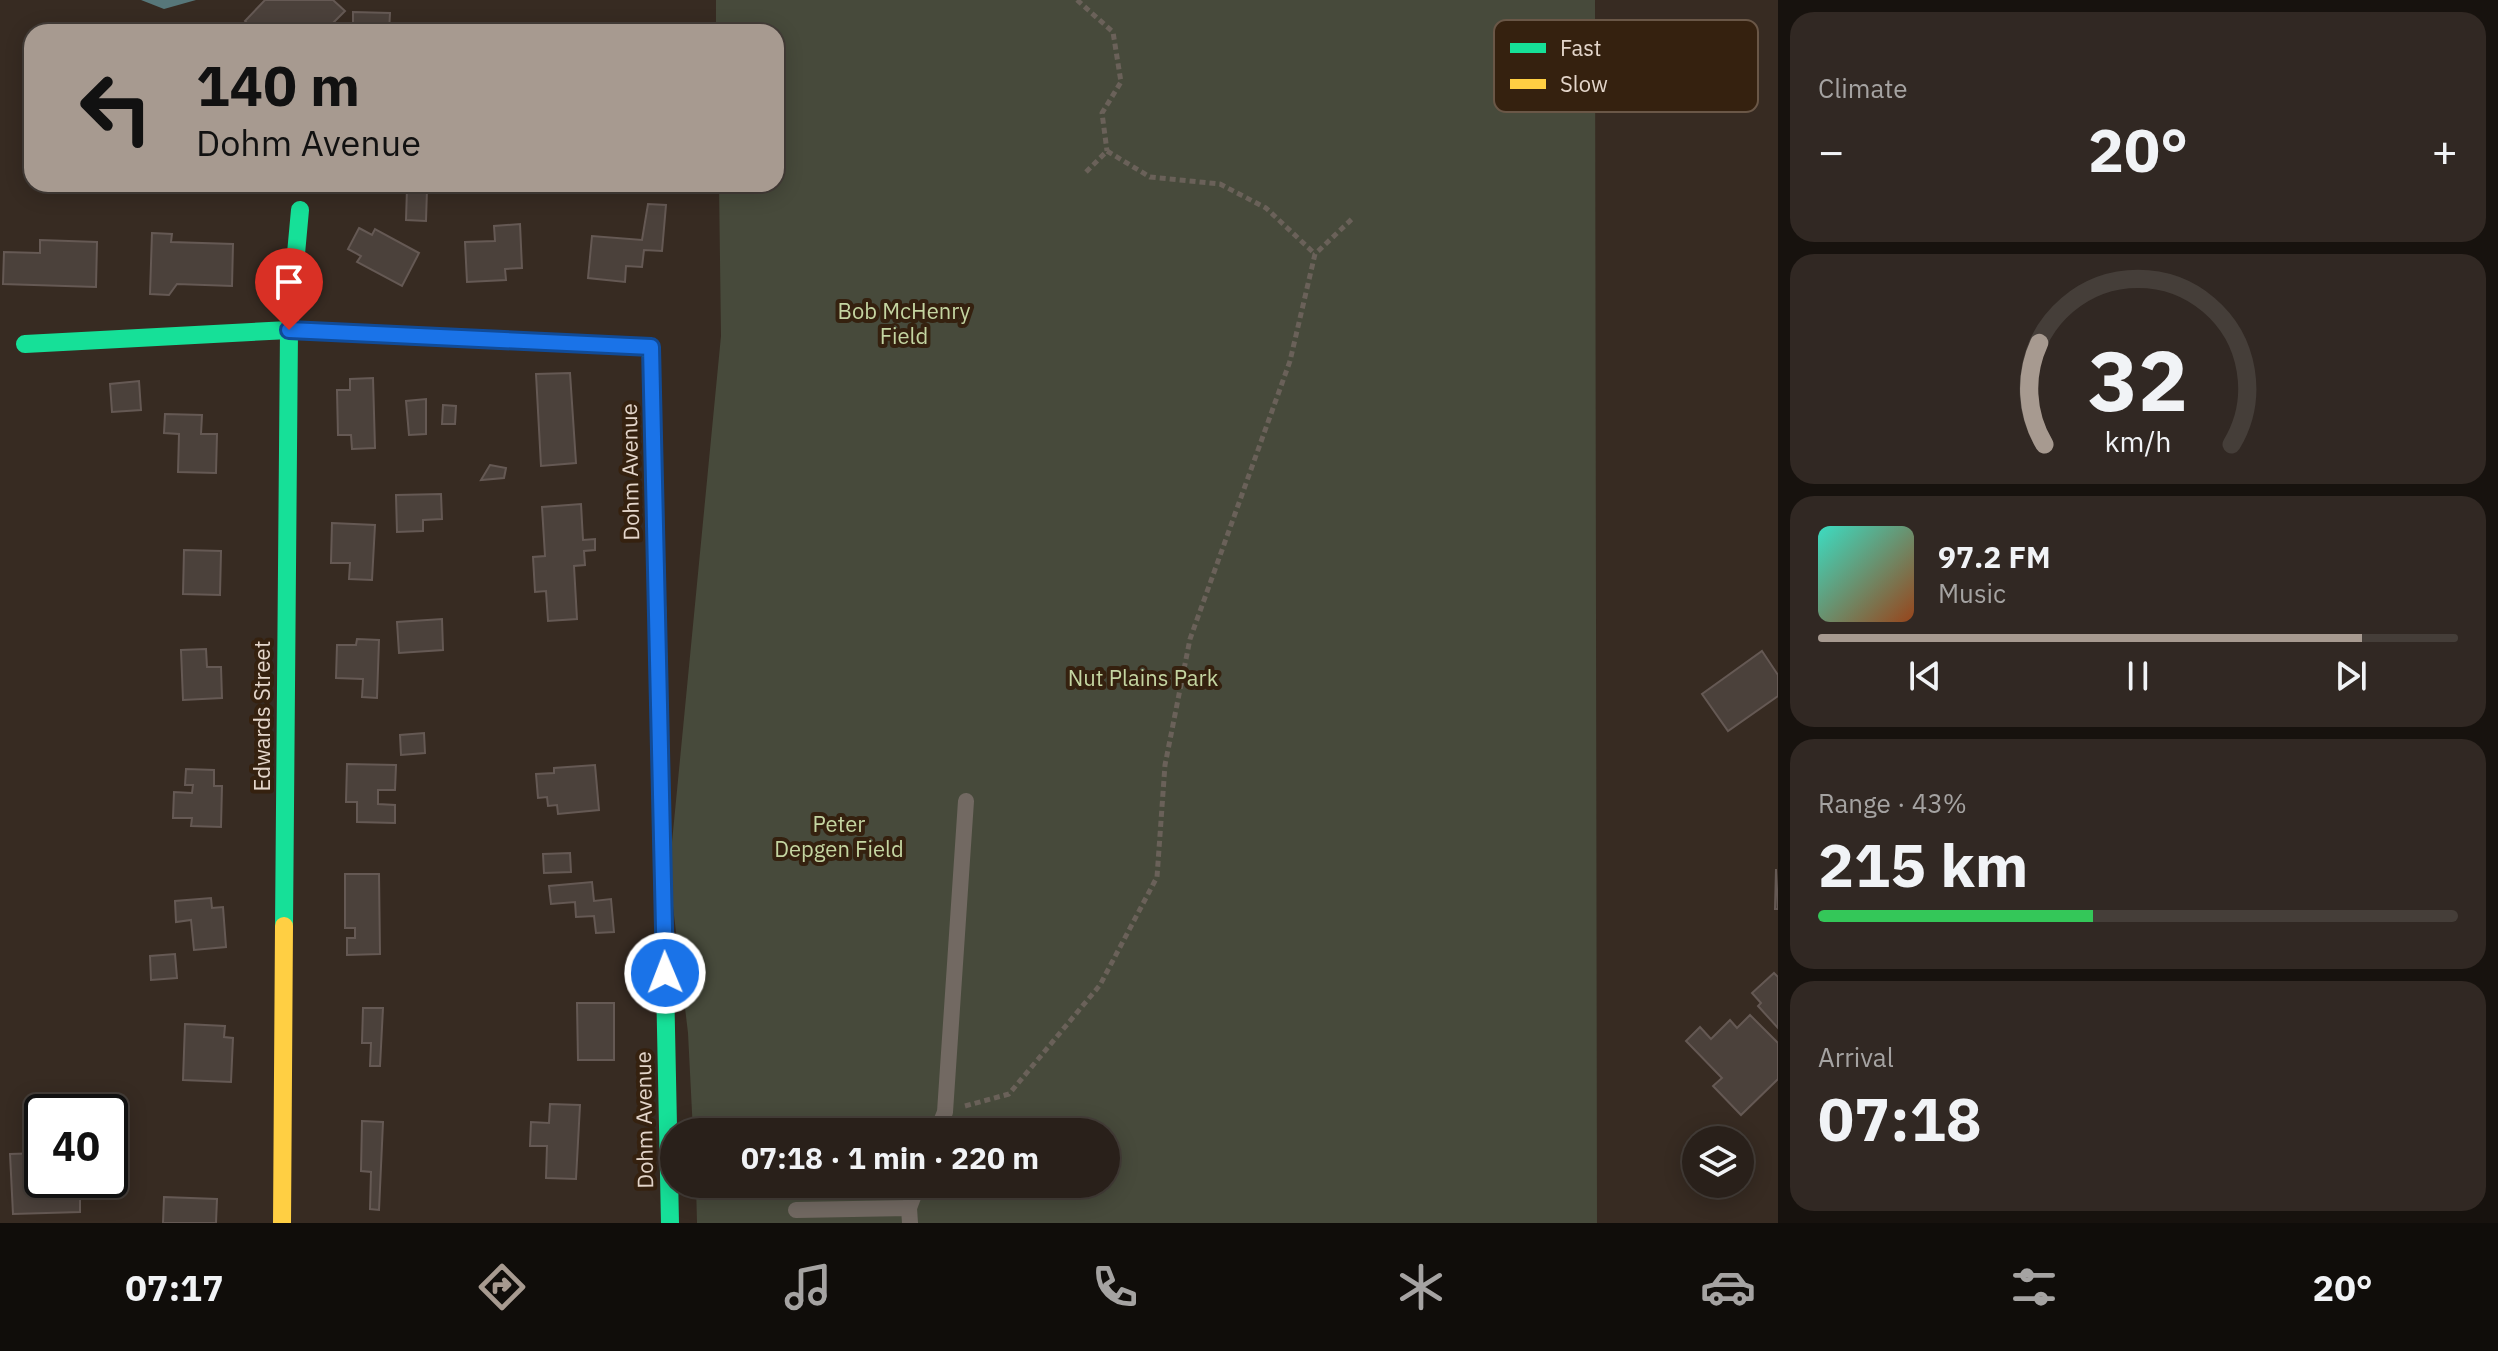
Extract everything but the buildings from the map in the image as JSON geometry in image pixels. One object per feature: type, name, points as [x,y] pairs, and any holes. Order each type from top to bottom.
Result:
[{"type":"street","name":"Edwards Street","points":[[282,1223],[289,330],[300,210]]},
{"type":"street","name":"Dohm Avenue","points":[[25,344],[289,330],[651,347],[670,1223]]},
{"type":"lane","points":[[943,1118],[966,801]]},
{"type":"lane","points":[[796,1210],[910,1215]]},
{"type":"path","points":[[1077,0],[1113,32],[1121,82],[1102,113],[1107,151]]},
{"type":"path","points":[[1086,172],[1107,151]]},
{"type":"path","points":[[1107,151],[1150,177],[1220,184],[1266,208],[1315,254]]},
{"type":"path","points":[[945,1112],[1009,1094],[1100,985],[1157,877],[1165,765],[1190,639],[1290,361],[1315,254],[1354,217]]},
{"type":"green space","name":"Nut Plains Park","points":[[716,0],[1595,0],[1595,20],[1494,20],[1494,112],[1595,112],[1597,1223],[697,1223],[696,1198],[1120,1198],[1120,1118],[692,1118],[688,1033],[669,873],[721,336],[719,192],[784,192],[784,24],[716,24]]},
{"type":"water","points":[[141,0],[196,0],[164,9]]},
{"type":"traffic: fast","points":[[284,926],[289,330],[300,210]]},
{"type":"traffic: fast","points":[[25,344],[289,330],[651,347],[657,604]]},
{"type":"traffic: fast","points":[[665,981],[670,1223]]},
{"type":"traffic: slow","points":[[657,604],[665,981]]},
{"type":"traffic: slow","points":[[282,1223],[284,926]]},
{"type":"route","points":[[289,330],[651,347],[665,973]]},
{"type":"park label","name":"Bob McHenry Field","points":[[904,324]]},
{"type":"park label","name":"Peter Depgen Field","points":[[839,836]]}]
